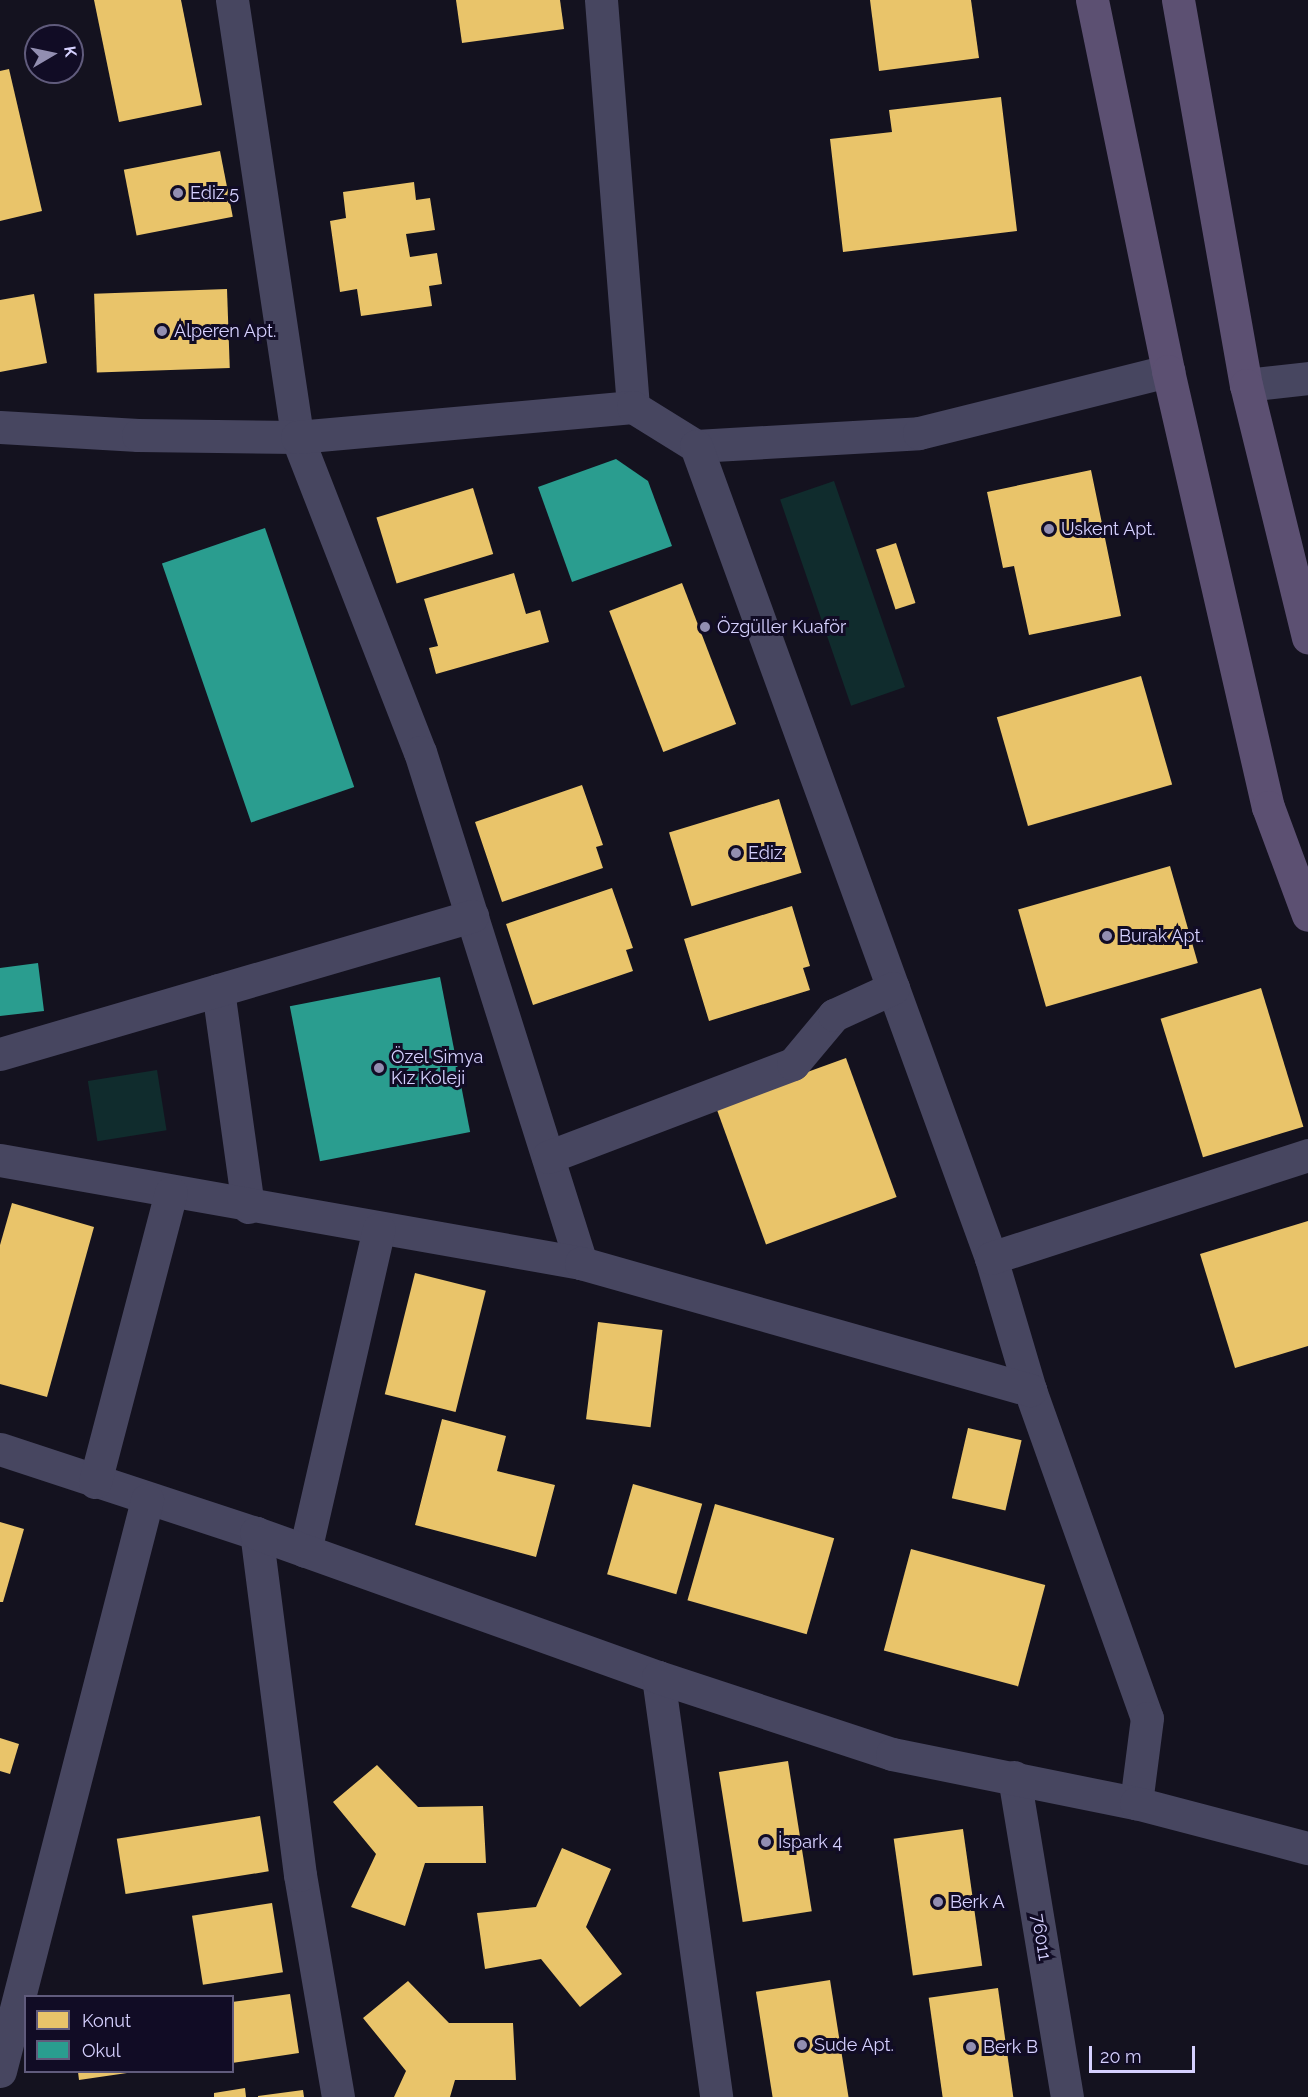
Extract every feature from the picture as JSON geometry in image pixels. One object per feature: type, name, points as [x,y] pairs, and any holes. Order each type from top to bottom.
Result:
[{"type":"main road","points":[[1092,0],[1168,371],[1268,807],[1308,915]]},
{"type":"main road","points":[[1178,0],[1246,385],[1308,638]]},
{"type":"street","points":[[232,0],[297,437],[420,752],[581,1263]]},
{"type":"street","points":[[601,0],[633,407]]},
{"type":"street","points":[[0,427],[138,435],[297,437],[633,407],[696,446],[919,433],[1168,371]]},
{"type":"street","points":[[1246,385],[1308,378]]},
{"type":"street","points":[[696,446],[991,1257],[1030,1390],[1147,1718],[1136,1803]]},
{"type":"street","points":[[0,1054],[472,916]]},
{"type":"street","points":[[548,1157],[793,1064],[834,1015],[893,988]]},
{"type":"street","points":[[218,990],[248,1207]]},
{"type":"street","points":[[991,1257],[1308,1155]]},
{"type":"street","points":[[0,1160],[248,1207],[581,1263],[1030,1390]]},
{"type":"street","points":[[95,1482],[171,1193]]},
{"type":"street","points":[[305,1551],[379,1229]]},
{"type":"street","points":[[0,1449],[147,1500],[256,1533],[658,1677],[892,1754],[1136,1803],[1308,1848]]},
{"type":"street","points":[[0,2071],[147,1500]]},
{"type":"street","points":[[256,1533],[300,1875],[338,2097]]},
{"type":"street","points":[[658,1677],[716,2097]]},
{"type":"street","name":"76011","points":[[1014,1777],[1067,2097]]},
{"type":"green space","points":[[834,481],[905,687],[851,706],[780,500]]},
{"type":"green space","points":[[157,1070],[167,1130],[97,1141],[88,1081]]},
{"type":"building: Konut","points":[[94,0],[181,0],[202,105],[119,122]]},
{"type":"building: Konut","points":[[456,0],[560,0],[564,29],[462,43]]},
{"type":"building: Konut","points":[[870,0],[971,0],[979,58],[879,71]]},
{"type":"building: Konut","points":[[9,69],[42,211],[0,221],[0,71]]},
{"type":"building: Konut","points":[[1001,97],[1017,231],[843,252],[830,139],[892,132],[889,110]]},
{"type":"building: Konut","name":"Ediz 5","points":[[220,151],[233,217],[137,235],[124,170]]},
{"type":"building: Konut","points":[[414,182],[416,200],[430,198],[435,230],[406,234],[410,257],[437,253],[442,284],[429,286],[432,306],[361,316],[357,289],[340,292],[330,221],[346,218],[343,192]]},
{"type":"building: Konut","name":"Alperen Apt.","points":[[227,289],[230,368],[97,373],[94,294]]},
{"type":"building: Konut","points":[[34,294],[47,363],[0,372],[0,300]]},
{"type":"building: Konut","name":"Uskent Apt.","points":[[1091,470],[1121,616],[1029,635],[1014,566],[1003,568],[987,492]]},
{"type":"building: Konut","points":[[473,488],[493,554],[397,584],[376,518]]},
{"type":"building: Konut","points":[[896,543],[915,603],[895,609],[876,549]]},
{"type":"building: Konut","points":[[514,573],[526,614],[540,610],[549,642],[436,674],[429,648],[438,646],[424,599]]},
{"type":"building: Konut","points":[[682,583],[736,724],[663,752],[609,611]]},
{"type":"building: Konut","points":[[1141,676],[1172,785],[1028,826],[997,717]]},
{"type":"building: Konut","points":[[582,785],[603,845],[596,847],[603,868],[502,902],[475,822]]},
{"type":"building: Konut","name":"Ediz","points":[[779,799],[802,873],[692,906],[669,833]]},
{"type":"building: Konut","name":"Burak Apt.","points":[[1170,866],[1198,963],[1046,1007],[1018,910]]},
{"type":"building: Konut","points":[[612,888],[633,948],[626,950],[633,971],[533,1005],[506,924]]},
{"type":"building: Konut","points":[[792,906],[810,966],[803,968],[810,990],[709,1021],[684,939]]},
{"type":"building: Konut","points":[[1261,988],[1303,1127],[1203,1157],[1161,1019]]},
{"type":"building: Konut","points":[[846,1058],[897,1197],[766,1245],[715,1106]]},
{"type":"building: Konut","points":[[12,1203],[94,1227],[47,1397],[0,1384],[0,1245]]},
{"type":"building: Konut","points":[[1308,1221],[1308,1346],[1235,1368],[1200,1254]]},
{"type":"building: Konut","points":[[415,1273],[486,1291],[456,1412],[385,1394]]},
{"type":"building: Konut","points":[[598,1322],[663,1330],[651,1427],[586,1419]]},
{"type":"building: Konut","points":[[442,1419],[506,1436],[497,1471],[555,1485],[536,1557],[415,1525]]},
{"type":"building: Konut","points":[[968,1428],[1022,1440],[1005,1511],[952,1498]]},
{"type":"building: Konut","points":[[633,1484],[702,1504],[676,1594],[607,1574]]},
{"type":"building: Konut","points":[[715,1504],[834,1538],[807,1634],[687,1600]]},
{"type":"building: Konut","points":[[0,1522],[24,1529],[3,1602],[0,1602]]},
{"type":"building: Konut","points":[[911,1549],[1045,1585],[1018,1686],[884,1650]]},
{"type":"building: Konut","points":[[0,1738],[19,1744],[10,1774],[0,1771]]},
{"type":"building: Konut","name":"İspark 4","points":[[788,1761],[812,1911],[743,1922],[719,1772]]},
{"type":"building: Konut","points":[[377,1765],[418,1807],[483,1806],[486,1863],[425,1863],[405,1926],[351,1907],[376,1854],[333,1802]]},
{"type":"building: Konut","points":[[260,1816],[269,1871],[126,1894],[117,1839]]},
{"type":"building: Konut","name":"Berk A","points":[[963,1829],[982,1966],[913,1975],[894,1839]]},
{"type":"building: Konut","points":[[562,1848],[611,1869],[586,1927],[622,1974],[580,2007],[541,1959],[485,1969],[477,1913],[536,1907]]},
{"type":"building: Konut","points":[[272,1903],[283,1972],[203,1985],[192,1916]]},
{"type":"building: Konut","name":"Sude Apt.","points":[[830,1980],[849,2097],[773,2097],[756,1992]]},
{"type":"building: Konut","points":[[408,1981],[449,2023],[513,2023],[516,2080],[455,2080],[450,2097],[394,2097],[406,2071],[363,2018]]},
{"type":"building: Konut","name":"Berk B","points":[[998,1988],[1013,2097],[943,2097],[929,1998]]},
{"type":"building: Konut","points":[[290,1994],[299,2053],[234,2063],[234,2002]]},
{"type":"building: Konut","points":[[78,2073],[127,2073],[79,2080]]},
{"type":"building: Konut","points":[[245,2088],[246,2097],[214,2097],[214,2093]]},
{"type":"building: Konut","points":[[303,2090],[304,2097],[258,2097],[258,2096]]},
{"type":"building: Okul","points":[[616,459],[648,481],[672,546],[572,582],[538,487]]},
{"type":"building: Okul","points":[[265,528],[354,787],[251,823],[162,563]]},
{"type":"building: Okul","points":[[38,963],[44,1011],[0,1016],[0,968]]},
{"type":"building: Okul","name":"Özel Simya Kız Koleji","points":[[440,977],[470,1132],[320,1161],[290,1006]]},
{"type":"place","name":"Ediz 5","points":[[178,193]]},
{"type":"place","name":"Alperen Apt.","points":[[162,331]]},
{"type":"place","name":"Uskent Apt.","points":[[1049,529]]},
{"type":"place","name":"Özgüller Kuaför","points":[[705,627]]},
{"type":"place","name":"Ediz","points":[[736,853]]},
{"type":"place","name":"Burak Apt.","points":[[1107,936]]},
{"type":"place","name":"Özel Simya Kız Koleji","points":[[379,1068]]},
{"type":"place","name":"İspark 4","points":[[766,1842]]},
{"type":"place","name":"Berk A","points":[[938,1902]]},
{"type":"place","name":"Sude Apt.","points":[[802,2045]]},
{"type":"place","name":"Berk B","points":[[971,2047]]}]
